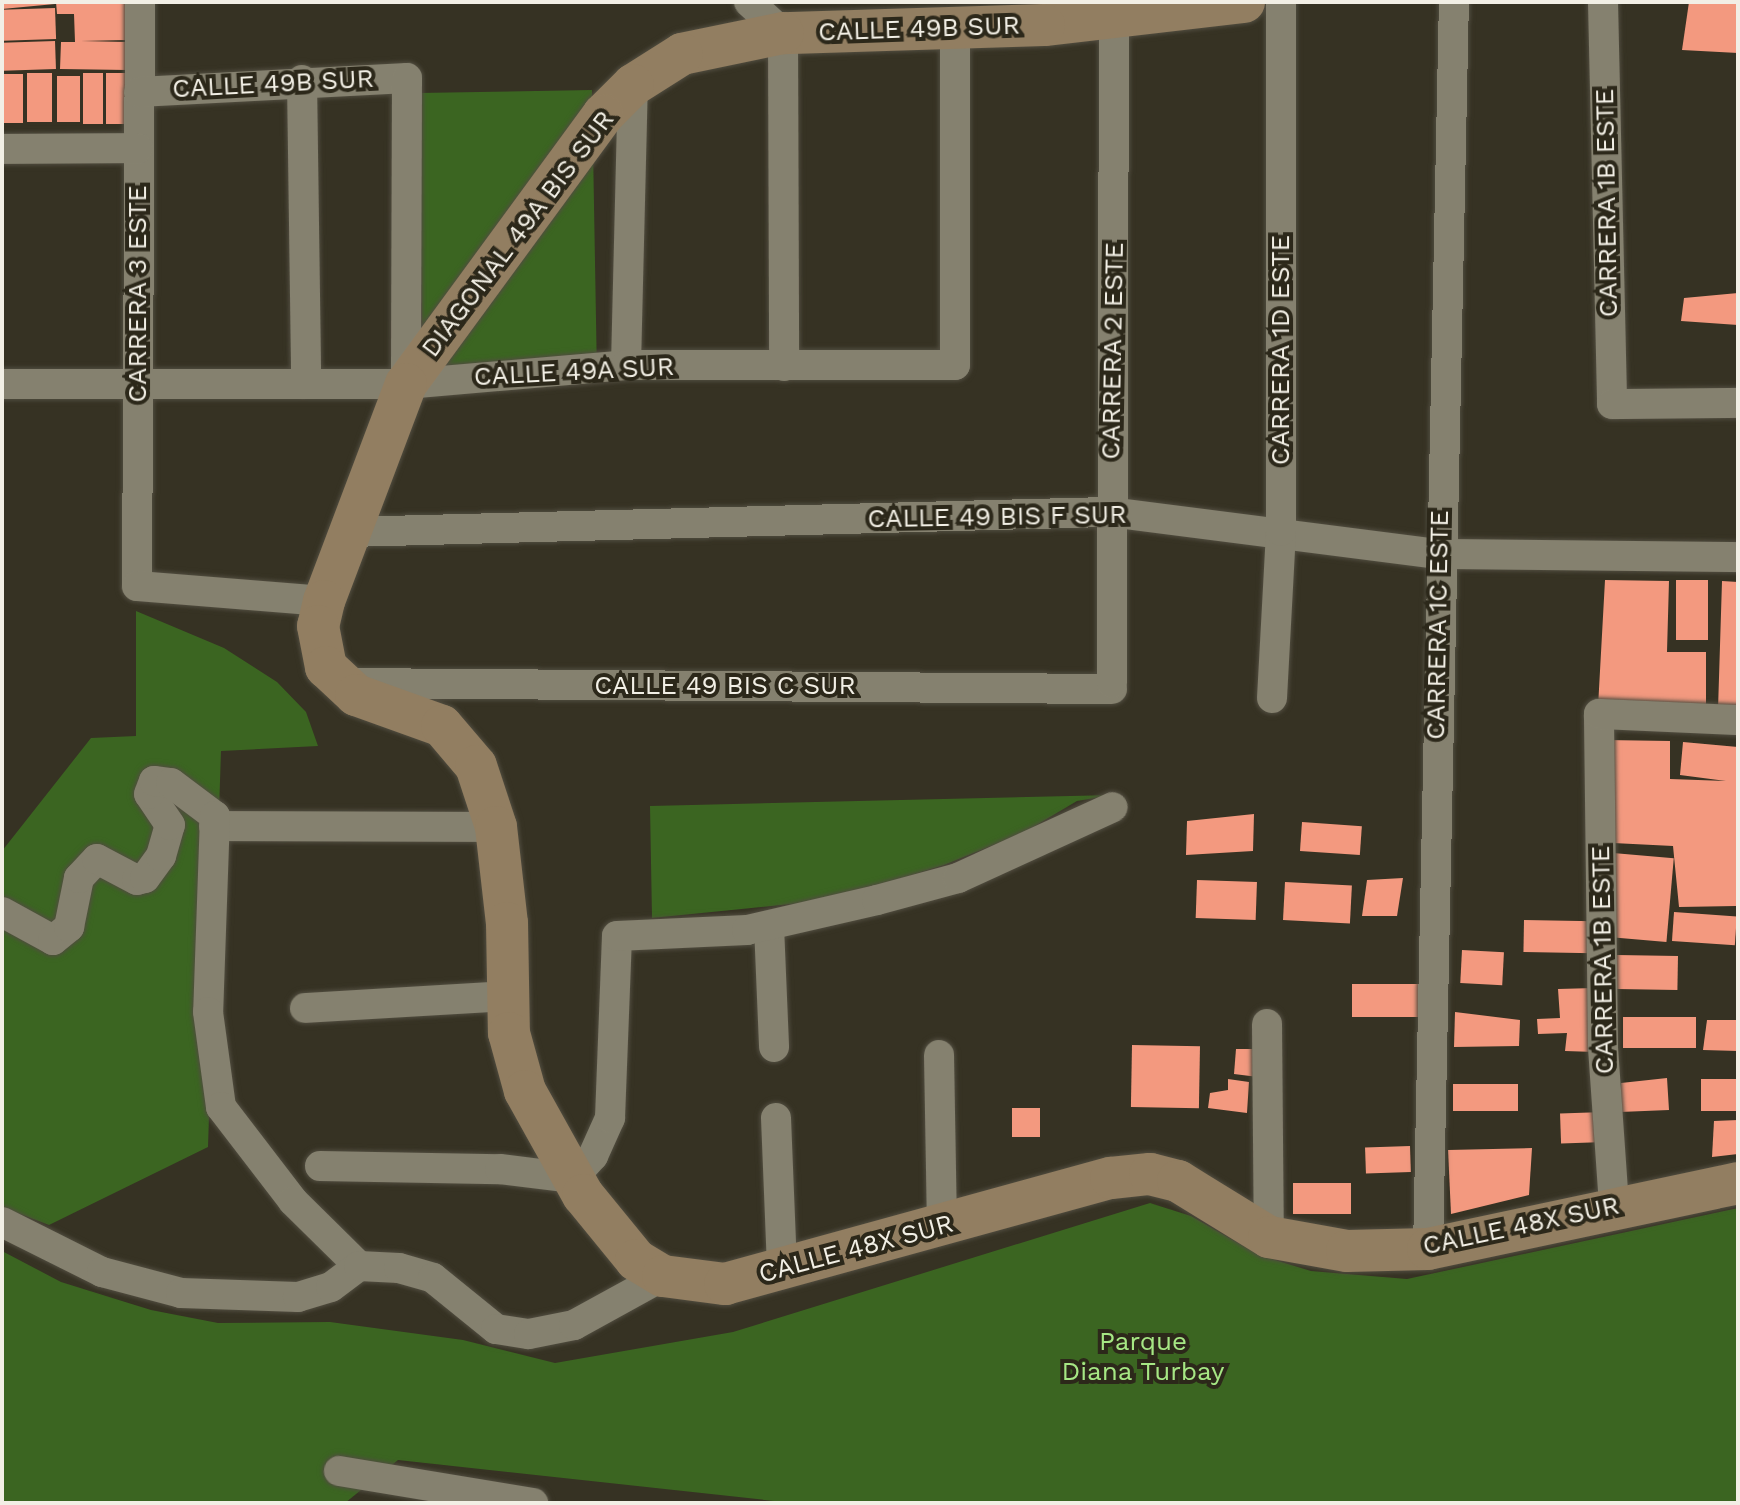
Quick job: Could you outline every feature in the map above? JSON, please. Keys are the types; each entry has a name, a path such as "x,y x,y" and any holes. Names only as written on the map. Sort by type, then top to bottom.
{"street":[{"name":"CARRERA 3 ESTE","path":"140,2 137,586 324,601"},
{"name":"CALLE 49B SUR","path":"749,2 783,33 955,30 1046,13 1114,19 1244,2"},
{"name":"CARRERA 1D ESTE","path":"1272,698 1281,531 1281,2"},
{"name":"CARRERA 1C ESTE","path":"1428,1249 1439,554 1454,2"},
{"name":"CARRERA 1B ESTE","path":"1603,2 1612,404 1738,403"},
{"name":"CARRERA 2 ESTE","path":"1112,686 1110,512 1114,19"},
{"name":"CALLE 49A SUR","path":"2,384 406,384 626,365 955,365 955,30"},
{"name":"DIAGONAL 49A BIS SUR","path":"338,683 319,648 324,601 406,384 603,115 633,85 682,54 783,33"},
{"path":"783,33 784,366"},
{"name":"CALLE 49B SUR","path":"139,92 302,80 407,78 406,384"},
{"path":"302,80 306,384"},
{"path":"626,365 633,85"},
{"path":"2,149 138,148"},
{"name":"CALLE 49 BIS F SUR","path":"349,532 1110,512 1281,531 1439,554 1738,557"},
{"path":"214,821 208,1012 221,1107 293,1201 359,1266 433,1278 496,1329 529,1334 574,1325 663,1276 617,1240 573,1178 525,1091 506,996 507,923 496,827 476,766 455,735 338,683"},
{"name":"CALLE 49 BIS C SUR","path":"338,683 1112,686"},
{"name":"CARRERA 1B ESTE","path":"1614,1205 1603,1046 1599,714 1738,720"},
{"path":"2,912 53,940 69,927 79,878 97,859 137,880 145,878 161,856 170,825 149,794 154,781 171,783 214,821 496,827"},
{"path":"573,1178 593,1156 610,1118 617,936 769,926 958,878 1113,807"},
{"path":"769,926 774,1047"},
{"path":"305,1008 506,996"},
{"path":"1267,1024 1269,1237"},
{"path":"939,1055 942,1225"},
{"path":"776,1118 782,1269"},
{"path":"320,1166 500,1169 573,1178"},
{"name":"CALLE 48X SUR","path":"663,1276 715,1285 1111,1178 1150,1174 1178,1181 1269,1237 1347,1251 1428,1249 1614,1205 1738,1183"},
{"path":"2,1222 102,1272 181,1293 298,1297 331,1287 359,1266"},
{"path":"339,1471 533,1503"}],"green space":[{"path":"592,90 597,365 423,368 418,93"},
{"path":"136,611 224,648 277,682 306,712 318,746 221,751 208,1147 49,1225 2,1207 2,851 91,738 136,736"},
{"path":"1114,795 1077,801 1023,833 944,865 830,900 652,918 650,806"},
{"name":"Parque Diana Turbay","path":"1150,1203 1191,1216 1259,1255 1311,1271 1407,1279 1738,1208 1738,1503 793,1503 398,1460 345,1503 2,1503 2,1251 61,1282 151,1310 218,1323 330,1322 463,1340 555,1363 733,1332"}],"building":[{"path":"2,2 55,2 55,4 2,9"},
{"path":"56,2 128,2 126,40 81,41 127,42 127,70 60,69 61,42 75,42 74,14 57,14"},
{"path":"1689,2 1738,3 1738,53 1682,50"},
{"path":"55,8 56,39 3,41 2,10"},
{"path":"55,41 56,69 3,71 2,43"},
{"path":"27,73 52,73 52,122 27,122"},
{"path":"83,73 103,73 103,124 83,124"},
{"path":"106,73 126,73 126,124 106,124"},
{"path":"2,74 23,74 23,123 2,123"},
{"path":"57,76 80,76 80,122 57,122"},
{"path":"1738,293 1738,325 1681,321 1684,298"},
{"path":"1605,580 1669,581 1667,652 1706,652 1706,710 1598,707"},
{"path":"1676,580 1708,580 1708,640 1676,640"},
{"path":"1722,581 1738,582 1738,710 1718,709"},
{"path":"1606,740 1670,741 1670,779 1726,781 1680,775 1683,742 1738,747 1736,906 1679,907 1673,846 1613,843"},
{"path":"1254,814 1253,851 1186,855 1187,821"},
{"path":"1302,822 1362,826 1360,855 1300,851"},
{"path":"1613,853 1674,858 1666,942 1606,937"},
{"path":"1403,878 1397,916 1362,916 1367,880"},
{"path":"1197,880 1257,882 1256,920 1196,918"},
{"path":"1285,882 1352,886 1350,923 1283,920"},
{"path":"1674,912 1737,916 1735,945 1672,941"},
{"path":"1524,920 1594,921 1593,953 1523,952"},
{"path":"1462,950 1504,952 1502,985 1460,983"},
{"path":"1617,955 1678,956 1677,990 1616,989"},
{"path":"1352,984 1420,984 1420,1017 1352,1017"},
{"path":"1594,988 1595,1052 1565,1051 1567,1033 1538,1034 1537,1019 1560,1018 1558,989"},
{"path":"1455,1012 1520,1020 1519,1046 1454,1047"},
{"path":"1623,1017 1696,1017 1696,1048 1623,1048"},
{"path":"1707,1020 1738,1020 1738,1051 1703,1050"},
{"path":"1132,1045 1200,1046 1199,1108 1131,1107"},
{"path":"1236,1049 1262,1049 1258,1077 1234,1074"},
{"path":"1667,1078 1669,1110 1620,1112 1621,1083"},
{"path":"1228,1079 1249,1082 1247,1113 1208,1108 1210,1093 1228,1090"},
{"path":"1701,1079 1738,1079 1738,1111 1701,1111"},
{"path":"1453,1084 1518,1084 1518,1111 1453,1111"},
{"path":"1012,1108 1040,1108 1040,1137 1012,1137"},
{"path":"1604,1112 1605,1142 1561,1144 1560,1114"},
{"path":"1738,1120 1738,1154 1712,1157 1714,1121"},
{"path":"1410,1146 1411,1172 1366,1174 1365,1148"},
{"path":"1532,1148 1529,1195 1451,1214 1448,1150"},
{"path":"1293,1183 1351,1183 1351,1214 1293,1214"}]}
